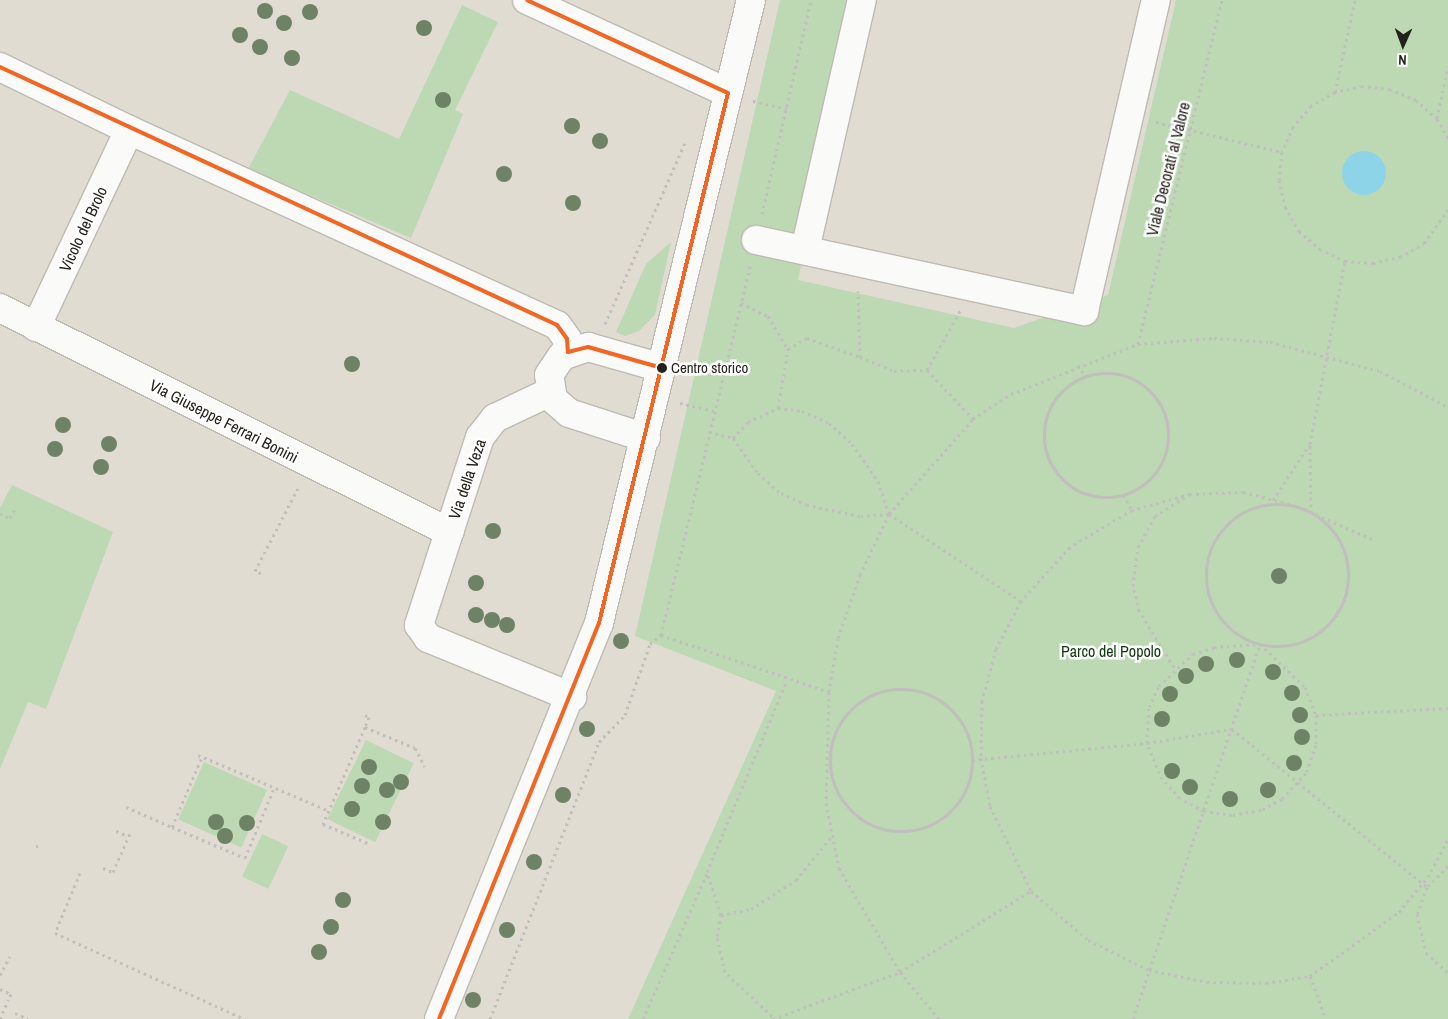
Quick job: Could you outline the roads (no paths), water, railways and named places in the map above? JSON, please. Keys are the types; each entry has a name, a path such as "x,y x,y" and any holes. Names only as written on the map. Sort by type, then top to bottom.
{"street":[{"path":"527,0 739,97"},
{"path":"439,1019 572,697 602,613 662,368 739,97 751,0"},
{"path":"805,250 862,0"},
{"path":"756,240 1084,311 1156,0"},
{"path":"0,67 129,130 557,325 567,339 568,352"},
{"name":"Vicolo del Brolo","path":"36,327 129,130"},
{"name":"Via Giuseppe Ferrari Bonini","path":"0,308 449,532"},
{"path":"646,438 575,416 559,407 550,392 552,368 568,352 588,347 662,368"},
{"name":"Via della Veza","path":"550,392 495,418 484,430 419,620 424,634 572,697"}],"water":[{"path":"1368,151 1380,157 1385,164 1385,182 1380,189 1373,194 1360,195 1352,192 1345,185 1342,169 1345,161 1352,154"}],"place":[{"name":"Centro storico","path":"662,368"}],"park label":[{"name":"Parco del Popolo","path":"1111,651"}]}
